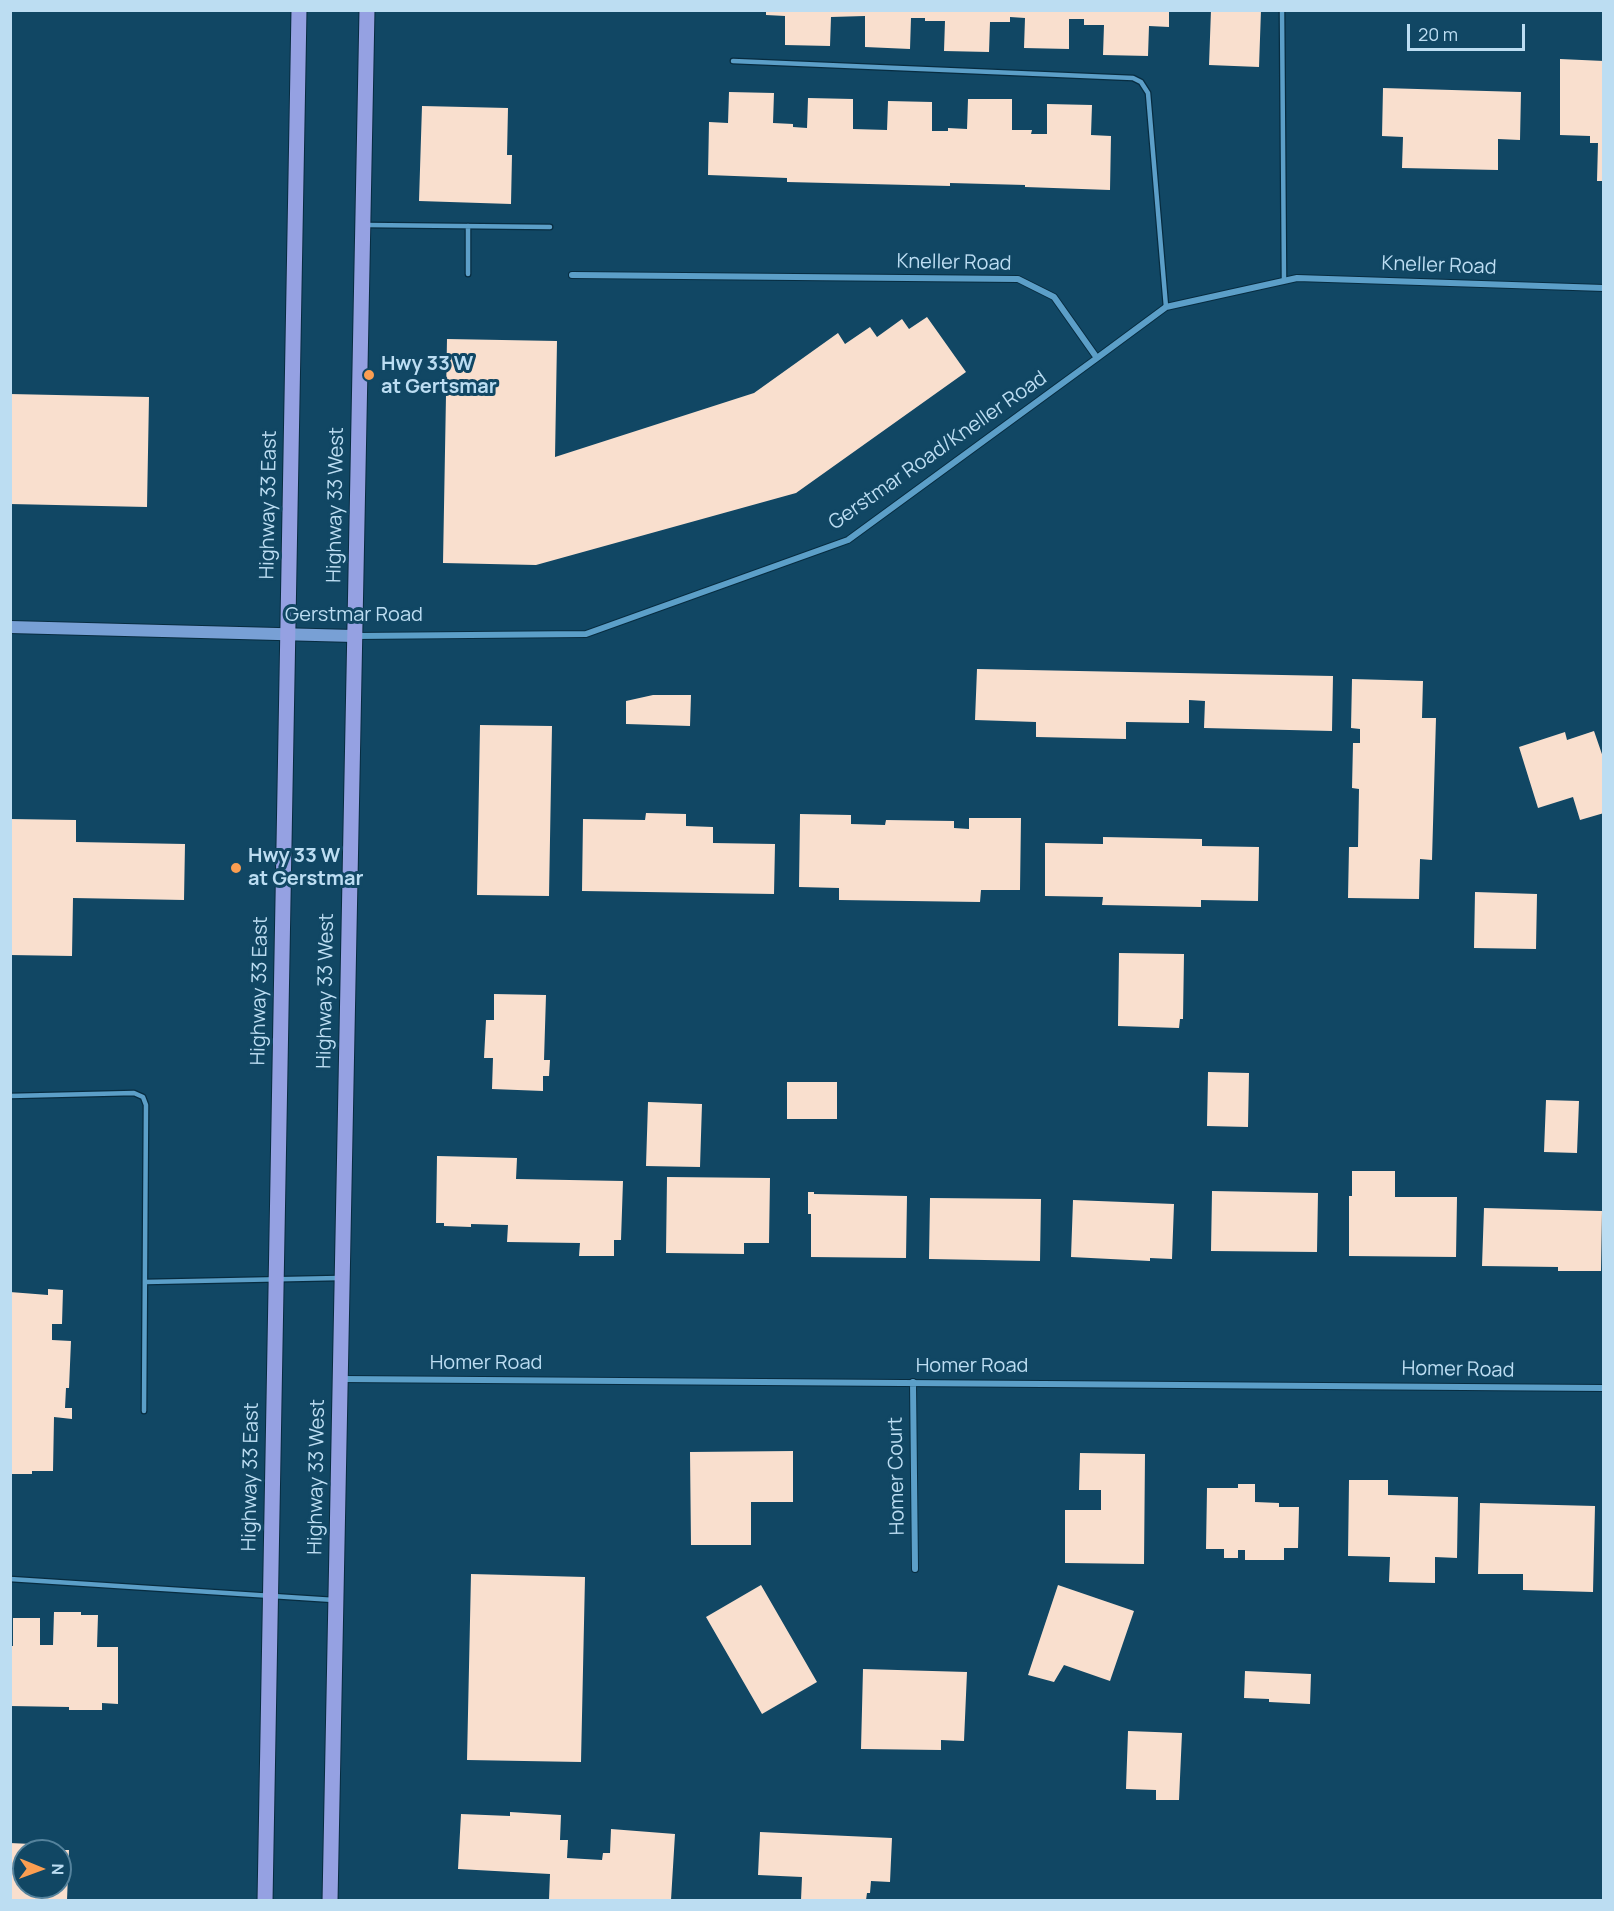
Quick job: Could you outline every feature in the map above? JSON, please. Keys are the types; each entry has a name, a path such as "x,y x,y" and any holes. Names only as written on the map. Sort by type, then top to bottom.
{"main road":[{"name":"Highway 33 East","path":"265,1900 299,10"},
{"name":"Highway 33 West","path":"330,1900 367,10"}],"street":[{"name":"Kneller Road","path":"572,275 1018,279 1054,297 1097,358 1166,307 1297,278 1604,288"},
{"name":"Gerstmar Road/Kneller Road","path":"692,596 848,540 1097,358"},
{"name":"Gerstmar Road","path":"10,627 354,636 586,634 692,596"},
{"name":"Homer Road","path":"340,1378 1604,1388"},
{"name":"Homer Court","path":"913,1382 915,1569"}],"lane":[{"path":"1282,10 1284,281"},
{"path":"733,61 1133,78 1141,82 1148,93 1166,307"},
{"path":"363,224 550,227"},
{"path":"468,226 468,274"},
{"path":"10,1096 134,1093 142,1097 146,1104 144,1411"},
{"path":"145,1282 342,1278"},
{"path":"10,1579 336,1600"}],"building":[{"path":"766,10 1169,10 1169,27 1149,26 1148,56 1103,55 1104,25 1084,25 1084,19 1069,19 1069,49 1024,48 1025,18 1010,17 1010,22 990,22 989,52 944,51 945,21 925,21 925,18 911,18 910,49 865,47 865,16 831,17 830,46 785,45 785,16 766,15"},
{"path":"1211,10 1261,10 1259,67 1209,65"},
{"path":"1560,59 1604,61 1604,181 1597,181 1598,143 1590,143 1590,136 1560,135"},
{"path":"1383,88 1521,92 1520,140 1498,139 1498,170 1402,168 1403,137 1382,136"},
{"path":"729,92 774,93 773,123 793,124 793,127 807,128 808,98 853,99 853,129 887,130 888,101 932,102 932,131 948,131 948,128 967,129 968,99 1012,99 1012,130 1032,130 1031,134 1047,134 1047,104 1092,105 1091,135 1111,136 1110,190 950,183 950,186 787,182 787,178 708,175 709,122 728,123"},
{"path":"422,106 508,108 507,155 512,155 511,204 419,201"},
{"path":"927,317 966,372 796,493 536,565 443,563 447,339 557,341 555,457 754,393 838,333 845,344 870,327 877,337 902,319 909,329"},
{"path":"10,394 149,397 147,507 10,504"},
{"path":"977,669 1333,676 1332,731 1204,728 1205,701 1189,700 1189,723 1126,722 1126,739 1036,737 1036,722 975,720"},
{"path":"1352,679 1423,681 1422,718 1436,718 1432,860 1420,859 1419,899 1348,898 1349,847 1358,847 1359,789 1352,788 1353,743 1360,743 1360,729 1351,728"},
{"path":"653,695 691,695 690,726 626,724 626,701"},
{"path":"480,725 552,726 549,896 477,895"},
{"path":"1594,731 1604,760 1604,813 1580,820 1573,797 1538,808 1519,747 1565,732 1567,740"},
{"path":"646,813 686,814 686,826 713,827 713,843 775,844 774,894 582,891 583,819 645,820"},
{"path":"800,814 851,815 851,824 885,825 886,820 954,821 954,828 969,829 969,818 1021,818 1020,890 981,890 980,902 839,900 839,888 799,887"},
{"path":"10,819 76,820 76,842 185,844 184,900 73,898 72,956 10,955"},
{"path":"1103,837 1202,839 1202,846 1259,847 1258,901 1201,900 1201,907 1102,905 1103,897 1045,896 1045,843 1103,844"},
{"path":"1475,892 1537,894 1536,949 1474,948"},
{"path":"1119,953 1184,954 1183,1019 1180,1019 1179,1028 1118,1026"},
{"path":"494,994 546,995 544,1060 550,1060 549,1076 543,1076 543,1091 492,1089 493,1058 484,1058 486,1020 494,1020"},
{"path":"1208,1072 1249,1073 1248,1127 1207,1126"},
{"path":"787,1082 837,1082 837,1119 787,1119"},
{"path":"1546,1100 1579,1101 1577,1153 1544,1152"},
{"path":"648,1102 702,1104 700,1167 646,1166"},
{"path":"437,1156 517,1158 516,1179 623,1181 621,1240 614,1240 614,1256 579,1256 580,1243 507,1242 508,1225 471,1224 471,1227 444,1226 444,1223 436,1223"},
{"path":"1352,1171 1395,1171 1395,1197 1457,1197 1456,1257 1349,1256 1349,1196 1352,1196"},
{"path":"667,1177 770,1178 769,1243 744,1243 744,1254 666,1253"},
{"path":"1212,1191 1318,1193 1317,1252 1211,1251"},
{"path":"808,1192 907,1196 906,1258 811,1257 811,1214 808,1214"},
{"path":"930,1198 1041,1199 1040,1261 929,1259"},
{"path":"1073,1200 1174,1204 1172,1259 1150,1258 1150,1261 1071,1257"},
{"path":"1484,1208 1602,1211 1601,1271 1558,1271 1558,1267 1482,1266"},
{"path":"48,1289 63,1290 62,1324 52,1324 52,1340 71,1341 69,1388 66,1388 65,1408 72,1408 72,1419 54,1417 53,1471 10,1474 10,1292 48,1295"},
{"path":"793,1451 793,1502 751,1502 751,1545 691,1545 690,1452"},
{"path":"1080,1453 1145,1454 1144,1564 1065,1563 1065,1510 1101,1510 1101,1490 1079,1490"},
{"path":"1349,1480 1388,1480 1388,1495 1458,1497 1457,1558 1435,1557 1435,1583 1389,1582 1390,1557 1348,1556"},
{"path":"1238,1484 1255,1484 1255,1502 1279,1503 1279,1507 1299,1507 1298,1548 1284,1548 1284,1560 1245,1560 1245,1550 1238,1550 1238,1558 1224,1558 1224,1549 1206,1549 1207,1488 1238,1488"},
{"path":"1480,1503 1595,1506 1593,1592 1523,1590 1523,1574 1478,1574"},
{"path":"471,1574 585,1577 581,1762 467,1760"},
{"path":"761,1585 817,1682 762,1714 706,1617"},
{"path":"1058,1585 1134,1611 1110,1681 1064,1665 1054,1682 1028,1675"},
{"path":"54,1612 81,1612 81,1615 98,1615 97,1647 118,1647 118,1704 102,1703 102,1710 10,1706 10,1646 13,1646 13,1618 40,1618 40,1645 53,1645"},
{"path":"863,1669 967,1672 964,1741 941,1740 941,1750 861,1749"},
{"path":"1245,1671 1311,1674 1310,1704 1244,1698"},
{"path":"1128,1731 1182,1733 1179,1800 1156,1800 1156,1790 1126,1789"},
{"path":"510,1812 561,1815 560,1840 568,1840 567,1858 602,1860 603,1853 610,1853 611,1829 675,1834 671,1900 549,1900 550,1874 458,1869 461,1814 510,1816"},
{"path":"760,1832 892,1838 890,1882 871,1881 870,1893 867,1893 866,1900 801,1900 802,1877 758,1875"},
{"path":"10,1843 12,1843 12,1899 67,1899 67,1900 10,1900"}],"place":[{"name":"Hwy 33 W at Gertsmar","path":"369,375"},
{"name":"Hwy 33 W at Gerstmar","path":"236,868"}]}
